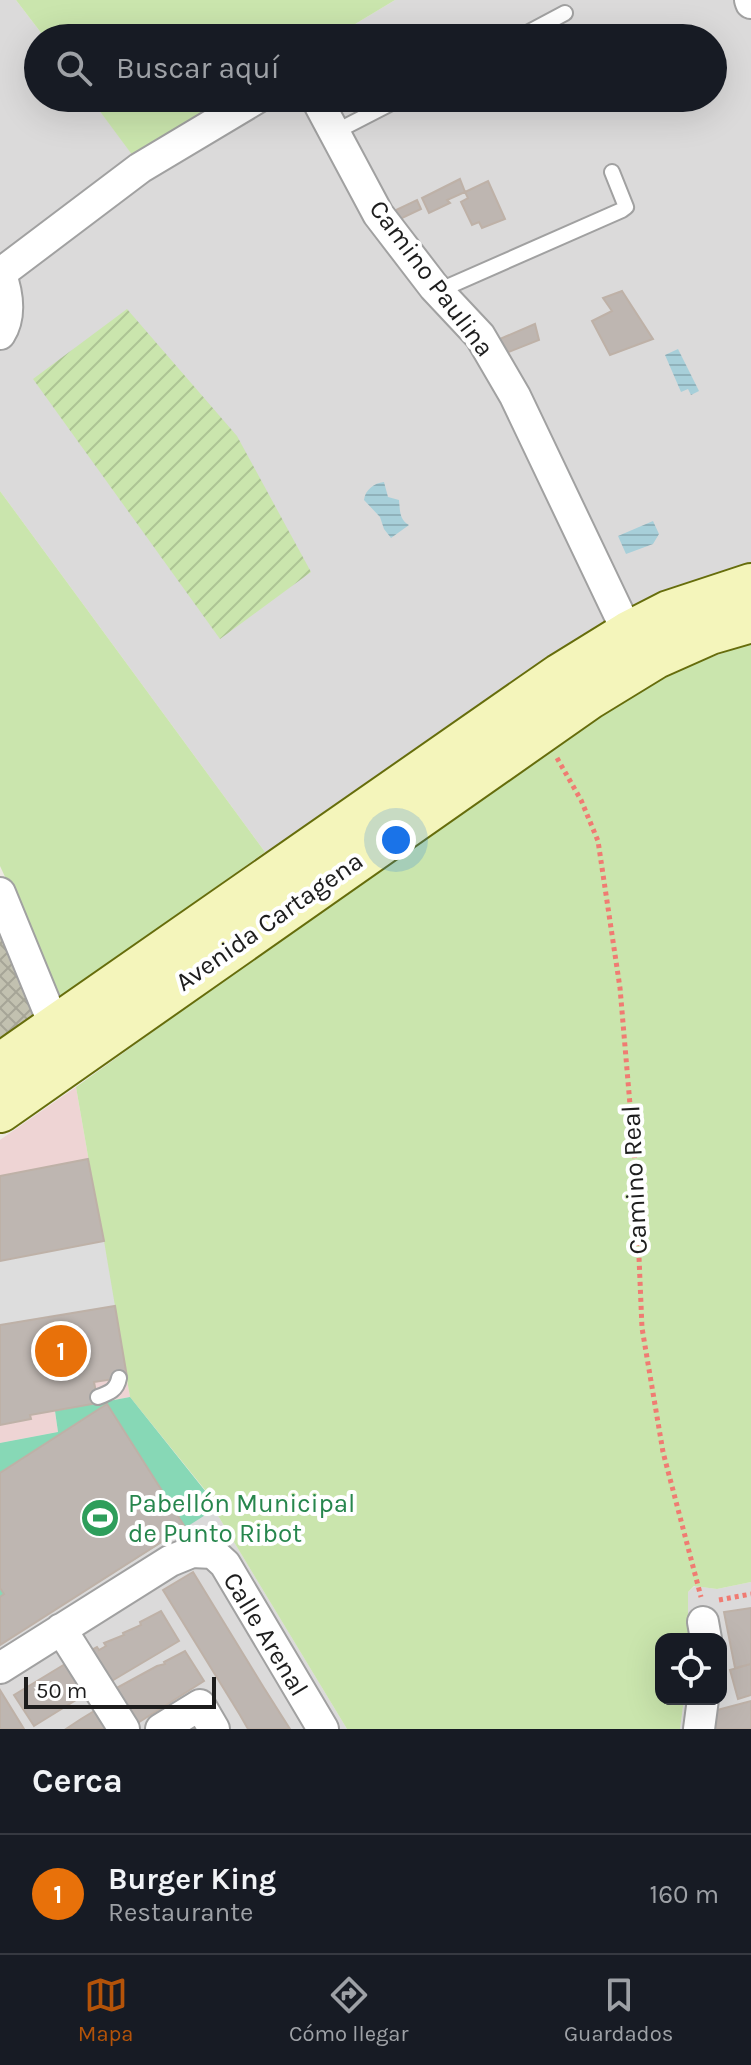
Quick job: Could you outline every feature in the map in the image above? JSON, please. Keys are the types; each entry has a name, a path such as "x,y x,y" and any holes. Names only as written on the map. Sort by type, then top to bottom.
{"main road":[{"name":"Avenida Cartagena","path":"0,1065 560,675 669,612 751,585"},
{"name":"Avenida Cartagena","path":"0,1111 589,698 656,657 710,633 751,621"}],"street":[{"path":"0,334 5,325 7,299 1,272 140,168 234,112"},
{"name":"Camino Paulina","path":"324,112 378,214 438,291 480,336 515,396 628,633"},
{"path":"0,893 55,1027"},
{"name":"Calle Arenal","path":"61,1629 170,1561 201,1551 213,1553 225,1564 315,1726"},
{"path":"0,1668 61,1629 124,1729"},
{"path":"161,1729 200,1705 214,1729"},
{"path":"699,1729 702,1705"}],"lane":[{"path":"544,24 565,13"},
{"path":"335,132 374,112"},
{"path":"438,291 622,210 626,207 625,201 612,172"},
{"path":"98,1398 111,1379"}],"path":[{"name":"Camino Real","path":"542,731 581,800 598,841 620,988 635,1163 642,1328 663,1452 704,1621"},
{"path":"704,1621 751,1594"}],"shaded area":[{"path":"0,0 16,0 34,24 24,24 24,112 101,112 137,160 213,112 727,112 727,24 355,24 395,0 751,0 751,566 277,851 265,852 0,491"},
{"path":"0,932 36,1024 0,1048"},
{"path":"76,1087 130,1397 55,1411 58,1432 0,1443 0,1140"},
{"path":"104,1241 115,1306 0,1325 0,1261"},
{"path":"130,1397 214,1509 347,1729 0,1729 0,1443 58,1432"},
{"path":"751,1582 751,1729 680,1729 683,1705 727,1705 727,1633 688,1633 688,1592 695,1586 717,1589"}],"green space":[{"path":"16,0 395,0 355,24 34,24"},
{"path":"100,112 213,112 136,160"},
{"path":"127,309 237,436 311,572 220,639 33,379"},
{"path":"0,491 265,852 109,963 63,1002 0,866"},
{"path":"751,643 751,1582 717,1589 694,1586 688,1592 688,1633 655,1633 655,1705 683,1705 680,1729 347,1729 214,1509 218,1506 130,1397 76,1087 430,832 665,674"},
{"name":"Pabellón Municipal de Punto Ribot","path":"130,1397 218,1507 0,1645 0,1443 58,1432 55,1411"}],"water":[{"path":"678,349 699,391 691,395 688,389 681,392 665,355"},
{"path":"384,482 388,497 399,500 402,517 409,525 391,538 380,517 364,500 371,488"},
{"path":"653,521 659,534 653,544 626,554 618,536"}],"building":[{"path":"460,179 465,192 429,213 422,198"},
{"path":"488,181 505,219 482,228 479,222 472,225 461,202 468,198 465,192"},
{"path":"417,200 421,209 398,220 394,211"},
{"path":"622,291 653,339 610,355 592,321 612,311 603,298"},
{"path":"535,324 539,340 506,353 495,341"},
{"path":"88,1159 104,1241 0,1261 0,1176"},
{"path":"115,1306 127,1377 94,1382 98,1403 30,1415 31,1419 0,1425 0,1325"},
{"name":"Pabellón Municipal de Punto Ribot","path":"107,1404 185,1527 0,1645 0,1597 4,1594 0,1588 0,1473"},
{"path":"193,1572 290,1729 248,1729 163,1590"},
{"path":"751,1608 751,1664 735,1668 724,1612"},
{"path":"161,1611 179,1641 105,1685 86,1653 97,1647 99,1650 106,1646 104,1643 124,1635"},
{"path":"185,1651 204,1681 133,1726 109,1692"},
{"path":"70,1661 89,1692 34,1726 14,1695"},
{"path":"751,1664 751,1695 738,1699 730,1670"},
{"path":"0,1690 24,1729 0,1729"},
{"path":"751,1701 751,1729 716,1729 717,1710"},
{"path":"99,1708 112,1729 66,1729 81,1719"}],"place":[{"name":"Burger King","path":"61,1351"},
{"name":"Pabellón Municipal de Punto Ribot","path":"100,1518"}]}
